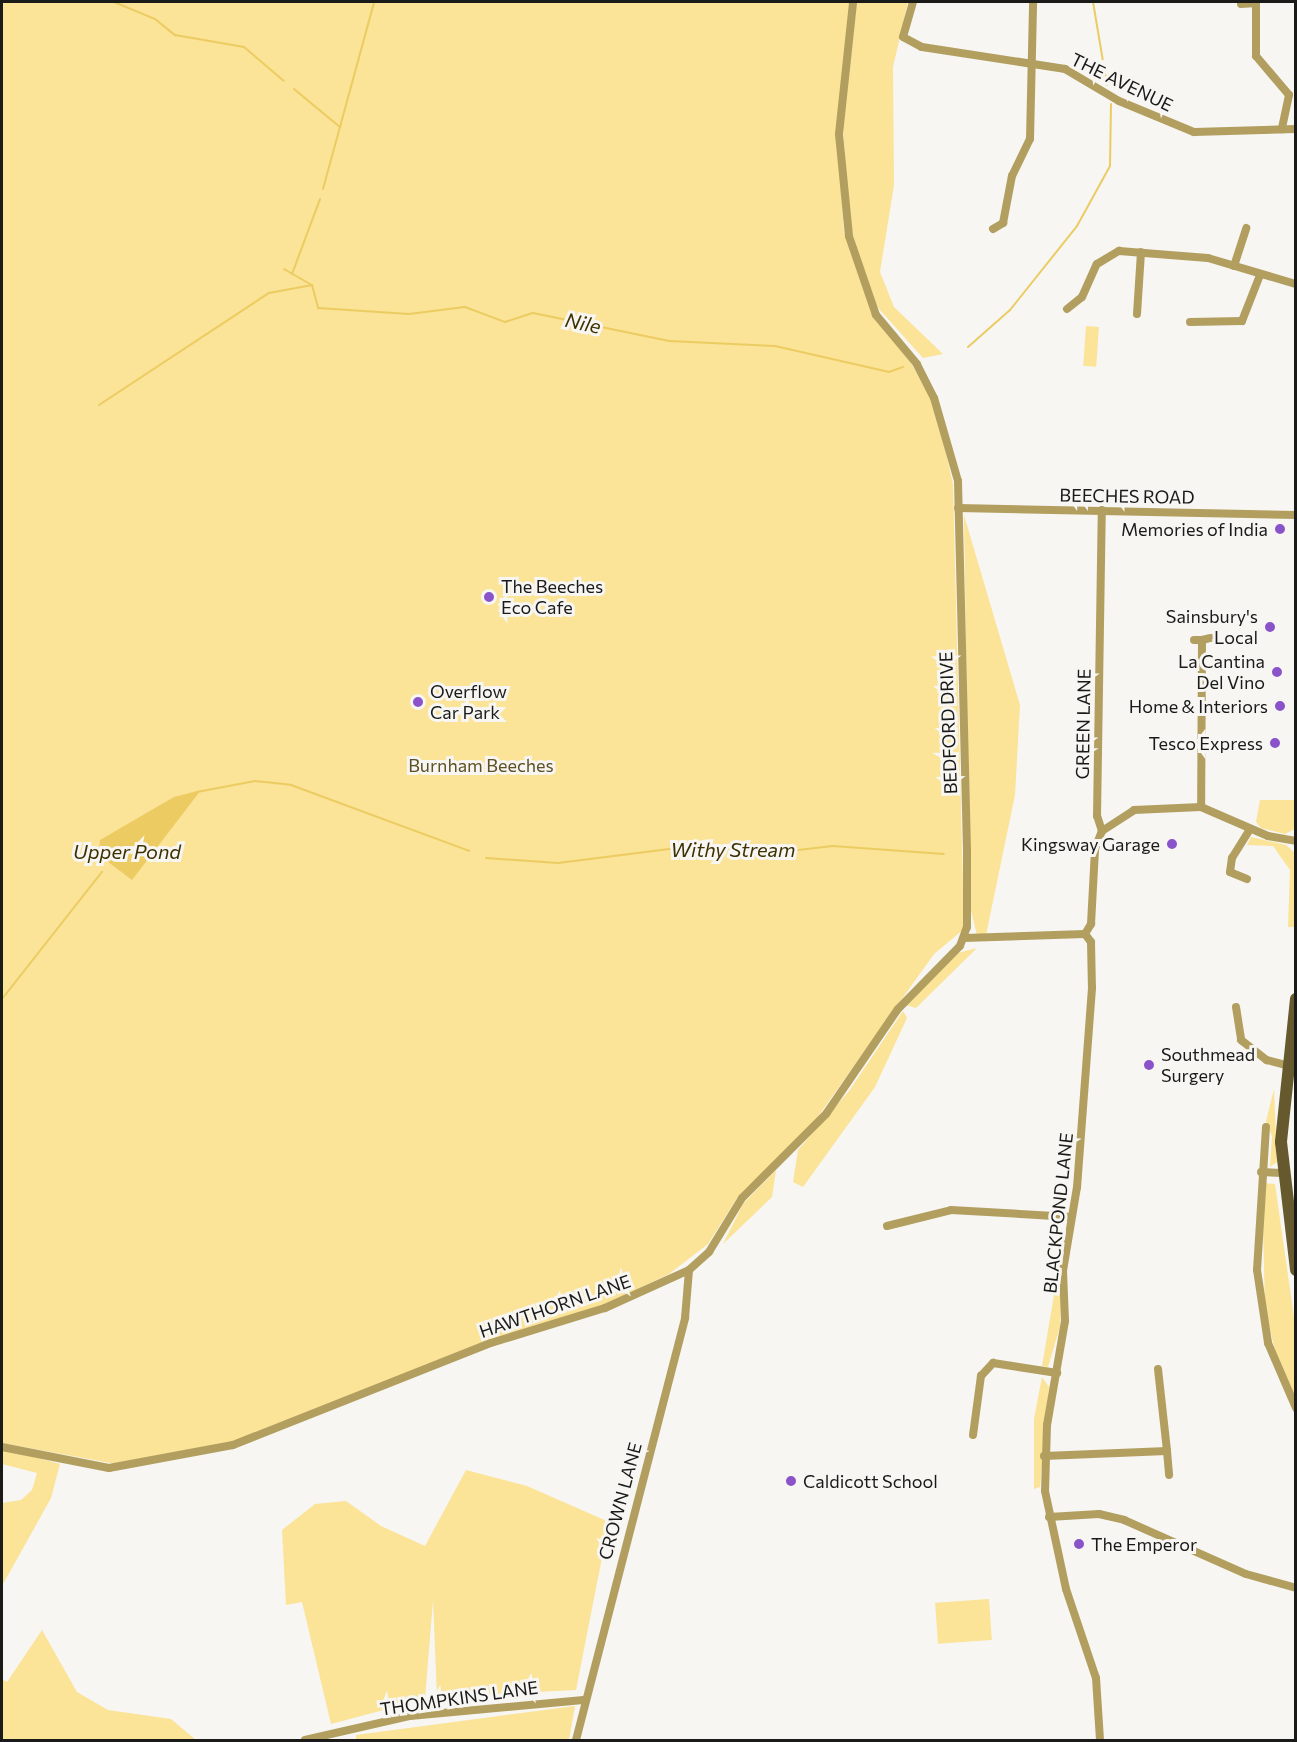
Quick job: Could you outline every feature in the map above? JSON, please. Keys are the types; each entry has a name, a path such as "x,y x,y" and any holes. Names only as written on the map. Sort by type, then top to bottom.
{"main road":[{"path":"1296,999 1289,1060 1282,1173 1296,1270"}],"street":[{"name":"BEDFORD DRIVE","path":"854,2 839,134 849,236 876,315 906,349 934,398 958,481 964,938"},
{"name":"THE AVENUE","path":"913,2 903,37 922,47 1032,61 1065,69 1119,101 1194,132 1296,129"},
{"path":"993,229 1003,223 1012,176 1030,139 1033,2"},
{"path":"1241,4 1256,2 1256,56 1288,95 1282,129"},
{"path":"1234,266 1246,228"},
{"path":"1137,314 1141,252"},
{"path":"1067,309 1082,297 1106,256 1141,252 1190,255 1296,284"},
{"path":"1190,322 1242,321 1260,275"},
{"name":"BEECHES ROAD","path":"958,508 1296,514"},
{"name":"GREEN LANE","path":"1085,934 1091,924 1095,849 1102,831 1097,816 1102,510"},
{"path":"1201,807 1198,640 1211,638"},
{"path":"1102,831 1134,810 1201,807 1250,829 1296,841"},
{"path":"1247,879 1230,872 1232,858 1250,829"},
{"path":"964,938 1085,934"},
{"name":"BLACKPOND LANE","path":"1085,934 1091,942 1092,988 1057,1373 1044,1456 1049,1517 1096,1678 1100,1740"},
{"name":"HAWTHORN LANE","path":"2,1447 109,1468 233,1445 491,1343 605,1308 689,1270 709,1252 742,1198 826,1114 898,1009 964,938"},
{"path":"1236,1007 1241,1040 1267,1060 1289,1060"},
{"path":"1266,1127 1261,1172 1257,1270 1272,1356 1296,1408"},
{"path":"1261,1172 1282,1173"},
{"path":"887,1226 951,1210 1071,1216"},
{"name":"CROWN LANE","path":"576,1740 583,1700 685,1318 689,1270"},
{"path":"973,1435 981,1376 993,1363 1057,1373"},
{"path":"1158,1369 1169,1475"},
{"path":"1044,1456 1167,1451"},
{"path":"1049,1517 1099,1514 1124,1520 1246,1574 1296,1588"},
{"name":"THOMPKINS LANE","path":"305,1740 410,1716 583,1700"}],"green space":[{"name":"Burnham Beeches","path":"2,2 850,2 837,133 844,232 876,321 900,344 934,403 953,484 964,929 934,954 814,1122 737,1198 708,1244 669,1274 604,1305 257,1433 216,1447 121,1465 2,1443"},
{"path":"857,2 908,2 893,67 894,185 880,272 894,307 943,354 923,358 871,300 849,220 843,124"},
{"path":"1086,326 1099,327 1096,367 1083,366"},
{"path":"964,515 1020,705 1015,795 986,935 977,935 970,906"},
{"path":"1260,800 1295,800 1295,829 1285,834 1261,828 1256,822"},
{"path":"1251,837 1286,845 1295,853 1295,927 1288,927 1290,870 1273,846 1247,845"},
{"path":"977,948 916,1008 906,1005 954,954"},
{"path":"903,1011 907,1018 875,1087 803,1187 793,1182 798,1150 849,1091"},
{"path":"1274,1089 1277,1162 1270,1167 1272,1136 1266,1121"},
{"path":"776,1170 772,1197 723,1244 743,1204"},
{"path":"1262,1183 1275,1184 1295,1324 1295,1398 1277,1359 1265,1308"},
{"path":"1055,1289 1061,1296 1060,1327 1048,1367 1042,1366"},
{"path":"1042,1377 1049,1387 1040,1487 1034,1489 1034,1419"},
{"path":"2,1448 60,1464 51,1498 2,1586 2,1503 21,1500 32,1490 37,1473 2,1464"},
{"path":"466,1470 527,1486 609,1522 576,1690 437,1697 433,1600 425,1699 331,1724 302,1602 286,1605 282,1530 315,1504 346,1501 381,1526 425,1546"},
{"path":"989,1599 992,1640 938,1644 935,1603"},
{"path":"42,1630 77,1692 108,1710 171,1719 196,1740 2,1740 2,1679 7,1682"},
{"path":"575,1706 569,1740 356,1740 356,1735"}],"water":[{"name":"Upper Pond","path":"201,790 132,880 99,855 100,840 174,797"}],"waterway":[{"path":"114,2 155,19 175,35 244,47 284,81"},
{"path":"323,189 374,2"},
{"path":"1093,2 1107,85"},
{"path":"294,89 340,127"},
{"path":"968,347 1010,310 1077,226 1110,166 1111,104"},
{"path":"292,274 320,199"},
{"name":"Nile","path":"284,269 312,285 318,308 409,314 465,307 505,322 533,313 669,341 775,346 889,372 903,367"},
{"path":"99,405 269,293 312,285"},
{"name":"Withy Stream","path":"197,792 255,781 291,785 469,851"},
{"name":"Withy Stream","path":"486,858 558,863 693,846 772,853 833,846 944,854"},
{"name":"Withy Stream","path":"2,999 102,872"}],"place":[{"name":"Memories of India","path":"1280,529"},
{"name":"The Beeches Eco Cafe","path":"489,597"},
{"name":"Sainsbury's Local","path":"1270,627"},
{"name":"La Cantina Del Vino","path":"1277,672"},
{"name":"Overflow Car Park","path":"418,702"},
{"name":"Home & Interiors","path":"1280,706"},
{"name":"Tesco Express","path":"1275,743"},
{"name":"Kingsway Garage","path":"1172,844"},
{"name":"Southmead Surgery","path":"1149,1065"},
{"name":"Caldicott School","path":"791,1481"},
{"name":"The Emperor","path":"1079,1544"}]}
